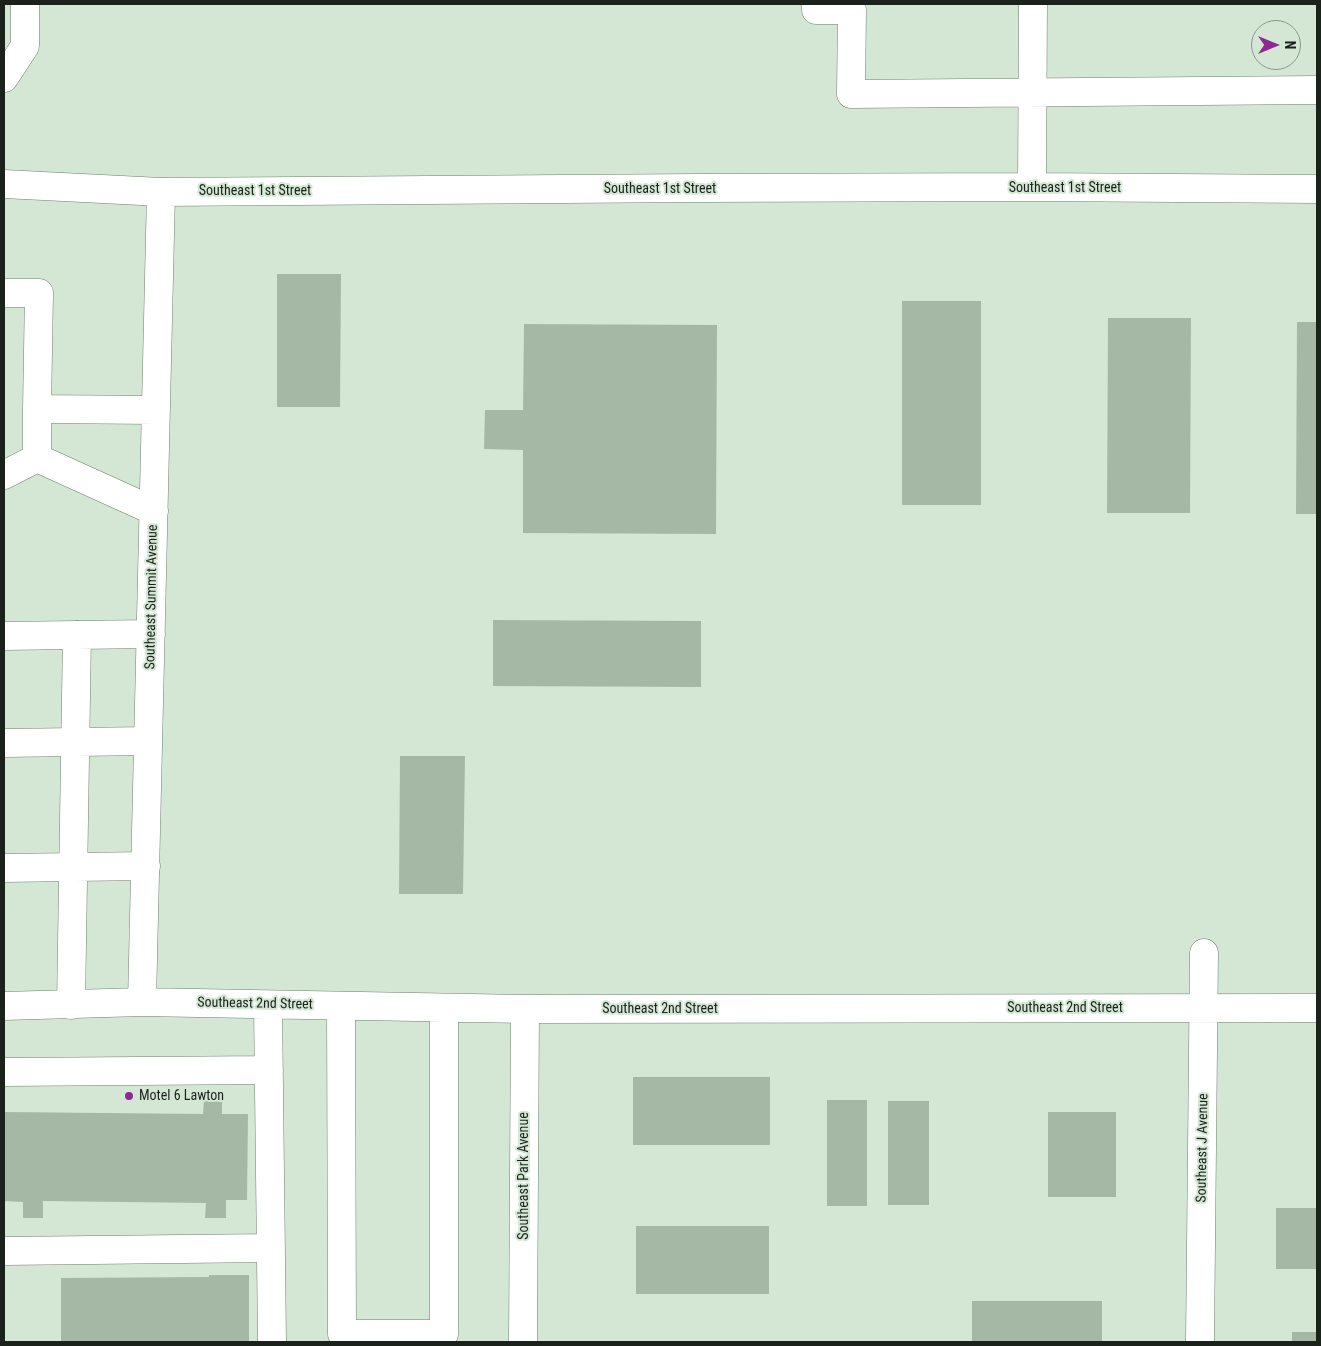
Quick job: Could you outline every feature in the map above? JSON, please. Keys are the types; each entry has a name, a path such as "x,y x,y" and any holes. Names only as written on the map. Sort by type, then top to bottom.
{"street":[{"path":"4,78 25,46 25,4"},
{"path":"816,4 816,10 852,10 851,94 1317,90"},
{"path":"1032,188 1033,4"},
{"name":"Southeast 1st Street","path":"4,184 161,192 1032,188 1317,189"},
{"name":"Southeast Summit Avenue","path":"142,1002 161,192"},
{"path":"4,293 39,293 37,458"},
{"path":"37,408 156,410"},
{"path":"4,475 37,458"},
{"path":"37,458 154,512"},
{"path":"4,636 151,634"},
{"path":"71,1005 77,635"},
{"path":"4,743 148,741"},
{"path":"4,868 146,866"},
{"name":"Southeast J Avenue","path":"1200,1342 1205,1008 1204,953"},
{"name":"Southeast 2nd Street","path":"4,1006 142,1002 525,1009 1317,1008"},
{"path":"268,1005 272,1342"},
{"path":"341,1006 342,1334 444,1334 444,1008"},
{"name":"Southeast Park Avenue","path":"523,1342 525,1009"},
{"path":"4,1072 269,1070"},
{"path":"4,1251 271,1248"}],"building":[{"path":"277,274 341,274 340,407 277,407"},
{"path":"902,301 981,301 981,505 902,505"},
{"path":"1108,318 1191,318 1190,513 1107,513"},
{"path":"1297,322 1317,322 1317,514 1296,514"},
{"path":"524,324 717,325 716,534 523,533 523,450 484,449 485,410 523,410"},
{"path":"493,620 701,621 701,687 493,686"},
{"path":"400,756 465,756 463,894 399,894"},
{"path":"633,1077 770,1077 770,1145 633,1145"},
{"path":"204,1099 222,1099 222,1114 248,1114 247,1200 226,1200 226,1218 205,1218 206,1203 43,1201 43,1218 23,1218 23,1202 4,1201 4,1112 203,1114"},
{"path":"827,1100 867,1100 867,1206 827,1206"},
{"path":"888,1101 929,1101 929,1205 888,1205"},
{"path":"1048,1112 1116,1112 1116,1197 1048,1197"},
{"path":"1276,1208 1317,1208 1317,1269 1276,1269"},
{"path":"636,1226 769,1226 769,1294 636,1294"},
{"path":"209,1275 249,1275 249,1342 61,1342 61,1278 209,1277"},
{"path":"972,1301 1102,1301 1102,1342 972,1342"},
{"path":"1292,1332 1317,1332 1317,1342 1292,1342"}],"place":[{"name":"Motel 6 Lawton","path":"129,1096"}]}
